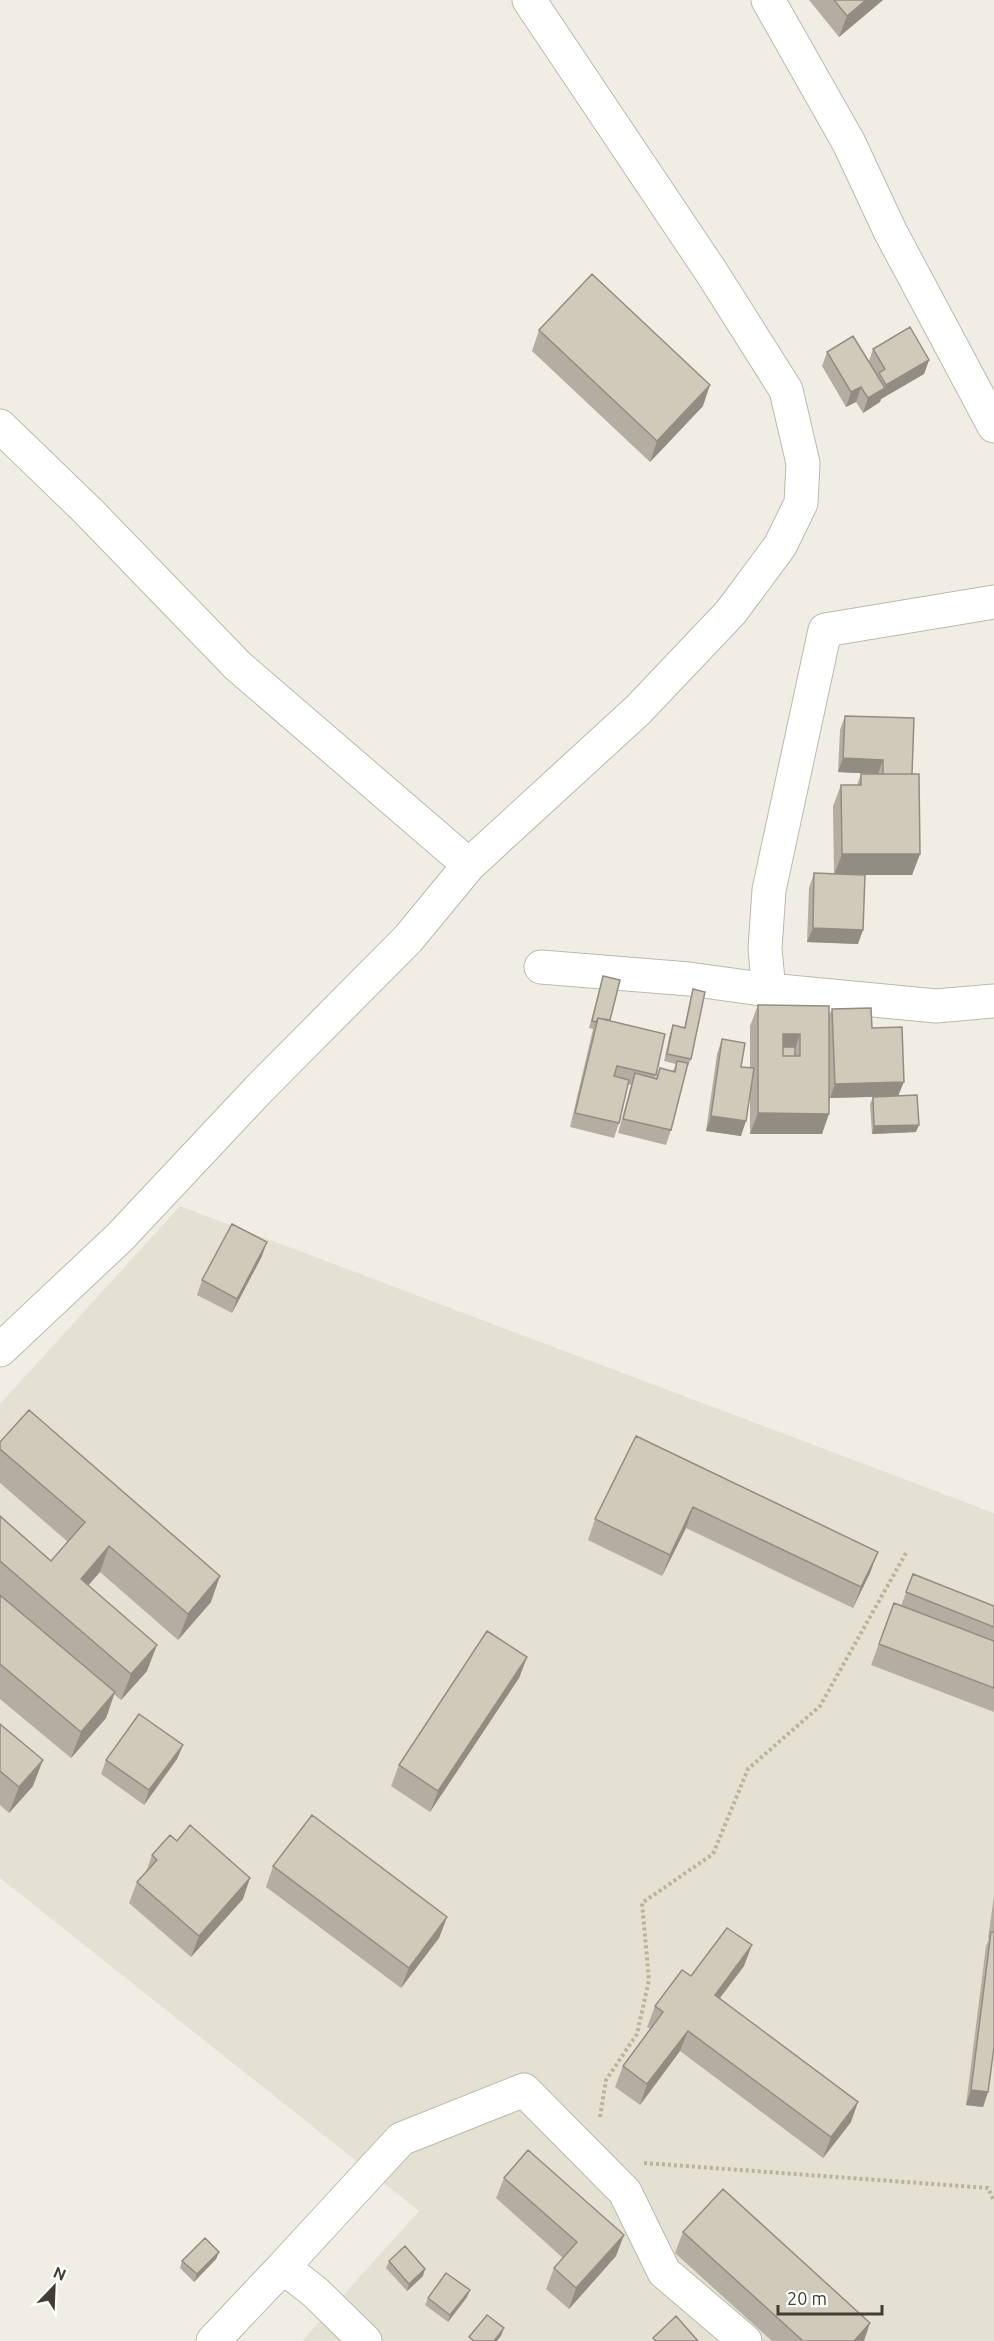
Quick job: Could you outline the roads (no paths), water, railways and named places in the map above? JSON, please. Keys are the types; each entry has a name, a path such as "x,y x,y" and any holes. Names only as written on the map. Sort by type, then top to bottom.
{"street":[{"path":"0,1350 120,1236 259,1089 408,939 470,865 638,710 731,612 780,546 801,503 803,464 786,390 712,273 529,0"},
{"path":"768,0 849,143 890,231 994,426"},
{"path":"0,426 88,511 238,666 470,865"},
{"path":"769,990 765,950 769,890 825,630 994,602"},
{"path":"541,967 689,979 769,990 936,1006 994,1001"},
{"path":"213,2341 401,2139 524,2090 625,2192 664,2272 745,2341"},
{"path":"283,2267 315,2292 365,2341"}]}
